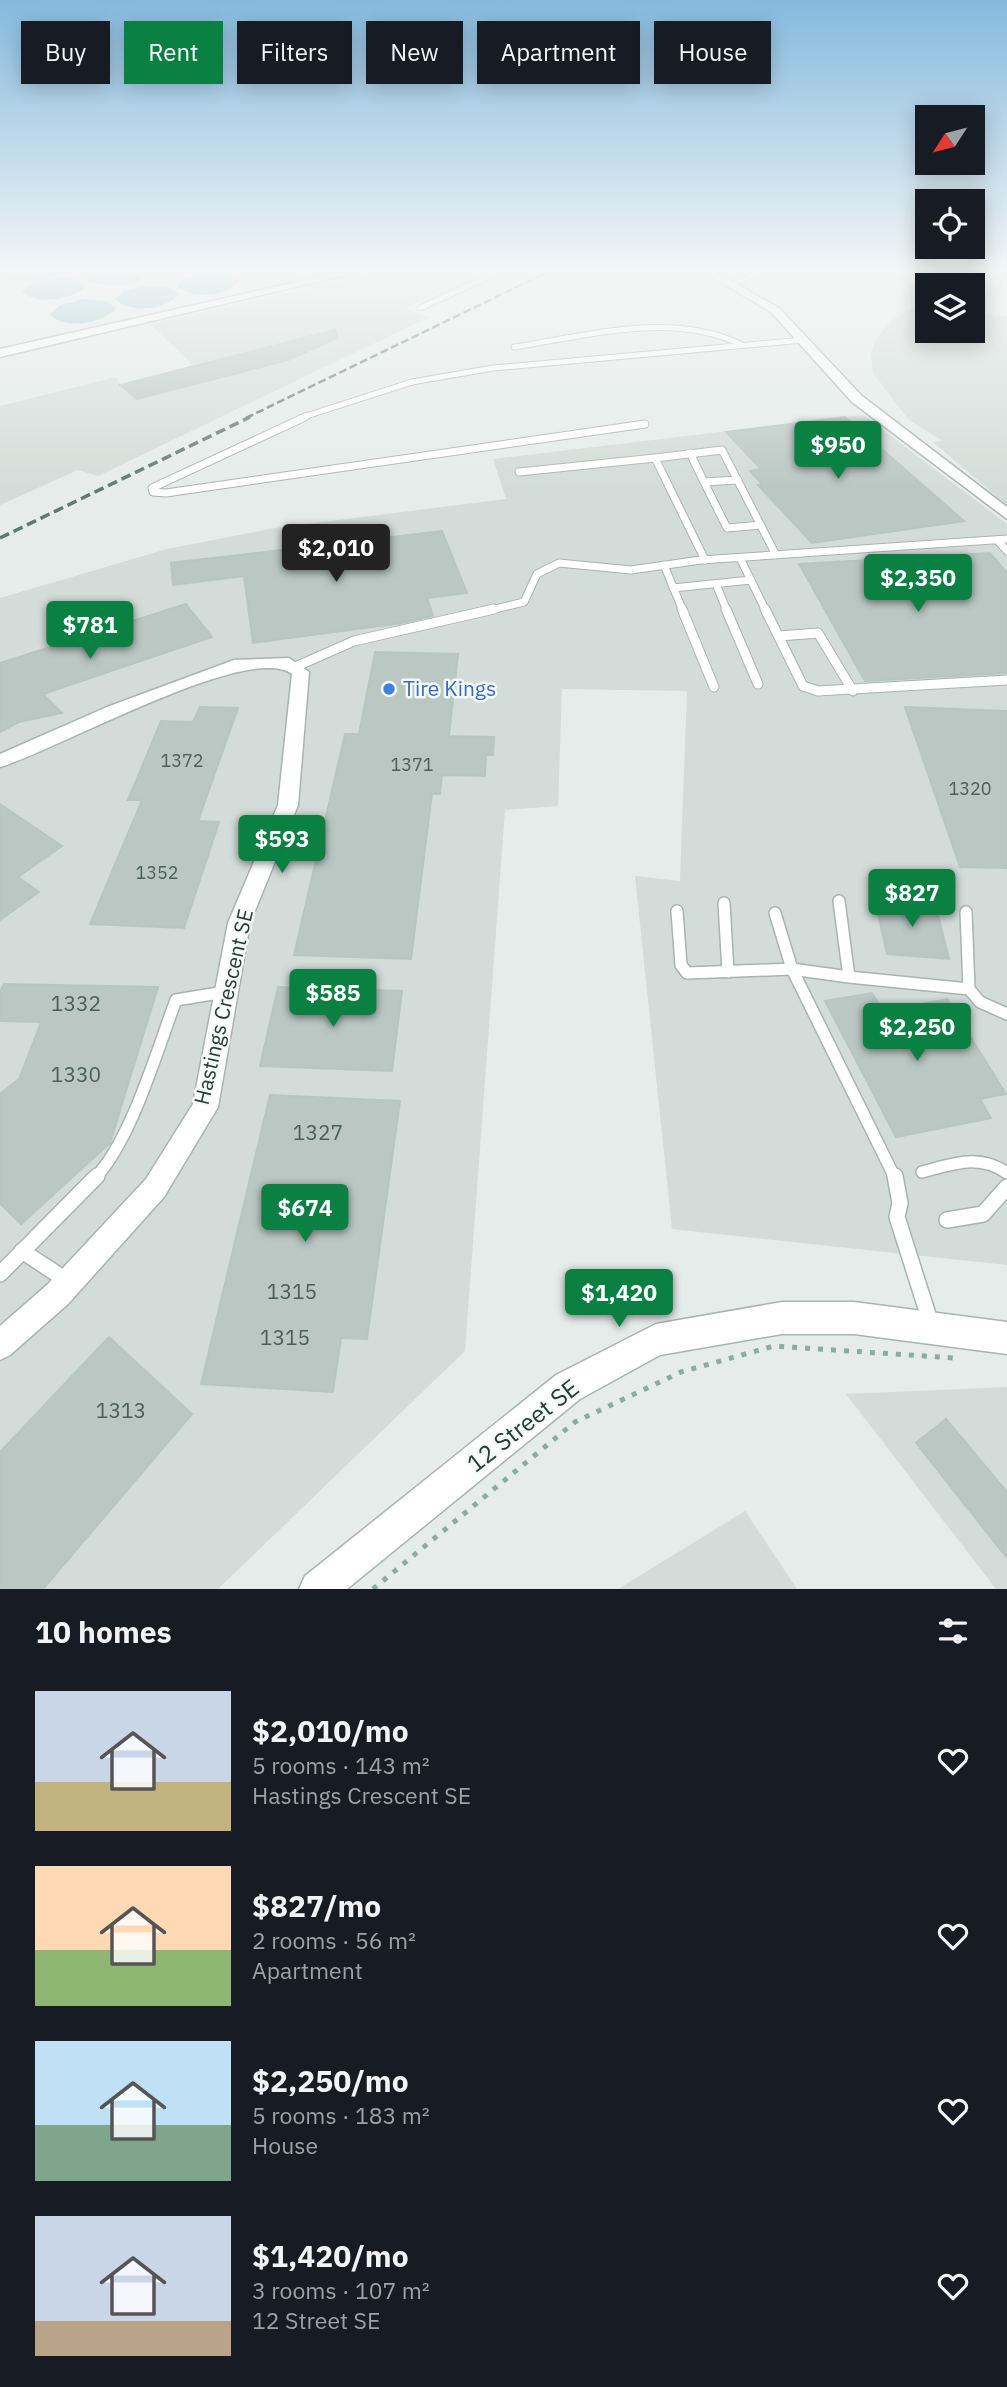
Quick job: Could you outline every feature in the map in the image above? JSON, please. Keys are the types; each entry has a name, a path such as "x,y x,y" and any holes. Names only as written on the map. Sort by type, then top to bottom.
{"street":[{"path":"0,354 53,343"},
{"path":"806,343 848,389 904,438 1007,514"},
{"path":"0,761 113,711 240,664 289,663 295,667"},
{"name":"Hastings Crescent SE","path":"0,1345 69,1282 155,1188 205,1108 239,923 288,805 301,672 295,667"},
{"name":"12 Street SE","path":"318,1589 568,1387 656,1340 782,1318 854,1318 1007,1338"}],"lane":[{"path":"514,347 542,343"},
{"path":"645,424 166,493 153,492 152,488 295,420 412,382 493,368 753,343"},
{"path":"519,472 722,450 776,555"},
{"path":"690,453 727,528 761,525"},
{"path":"654,458 705,560"},
{"path":"704,482 738,480"},
{"path":"295,667 354,641 524,602 537,574 553,564 631,569 705,560 1007,539"},
{"path":"997,540 1007,551"},
{"path":"740,558 803,686 818,691 853,691 1007,680"},
{"path":"664,565 714,687"},
{"path":"673,588 751,580"},
{"path":"716,584 758,684"},
{"path":"779,636 818,634 853,691"},
{"path":"839,901 849,976"},
{"path":"724,903 728,972"},
{"path":"677,911 681,965 687,973 792,969 969,989"},
{"path":"966,912 969,989 975,999 986,1007 1007,1014"},
{"path":"775,913 792,969 898,1183 900,1203 897,1217 932,1328"},
{"path":"0,1274 104,1168 128,1124 176,1000 226,992"},
{"path":"922,1172 979,1159 996,1163 1007,1173"},
{"path":"947,1220 983,1214 1007,1187"},
{"path":"22,1251 69,1282"}],"path":[{"path":"373,1589 575,1422 681,1372 774,1346 963,1359"}],"shaded area":[{"path":"170,343 375,343 98,476 78,470 0,505 0,406 116,377 121,385 194,366"},
{"path":"874,343 1007,343 1007,505 933,442 943,441 909,420 873,373 871,354"},
{"path":"863,415 1007,524 1007,1265 672,1229 635,876 680,881 687,691 562,689 558,806 505,810 465,1351 218,1589 0,1589 0,598 167,549 275,528 506,499 493,459"},
{"path":"1007,1387 1007,1589 996,1589 846,1394"},
{"path":"745,1511 797,1589 618,1589"}],"building":[{"path":"284,343 326,343 288,360 137,399 120,385"},
{"path":"845,417 964,521 812,543 758,485 762,484 750,471 761,469 726,432"},
{"path":"442,531 467,593 427,598 433,616 402,623 253,643 244,576 173,585 171,563"},
{"path":"990,553 1007,573 1007,673 865,681 799,564"},
{"path":"186,604 212,637 43,694 62,713 19,722 0,732 0,663"},
{"path":"375,652 458,654 449,736 494,737 493,755 486,755 485,776 442,775 440,794 432,794 411,959 294,955 345,734 359,734"},
{"path":"200,707 238,708 198,821 219,822 184,928 90,924 142,800 128,800 161,721 193,722"},
{"path":"905,707 1007,711 1007,868 960,867"},
{"path":"0,804 62,846 18,877 39,892 0,920"},
{"path":"875,900 935,903 949,959 887,954"},
{"path":"4,984 158,987 110,1143 21,1224 0,1203 0,1094 19,1079 41,1022 0,1021 0,992"},
{"path":"278,987 402,991 392,1071 260,1066"},
{"path":"872,993 883,1011 947,999 1006,1094 980,1099 991,1118 896,1137 825,1001"},
{"path":"270,1095 400,1101 367,1339 341,1338 333,1392 201,1384"},
{"path":"109,1337 192,1414 43,1589 0,1589 0,1452"},
{"path":"946,1419 1007,1492 1007,1558 916,1443"}],"railway":[{"path":"246,418 401,343"},
{"path":"0,538 250,417"}],"place":[{"name":"Tire Kings","path":"389,689"}]}
